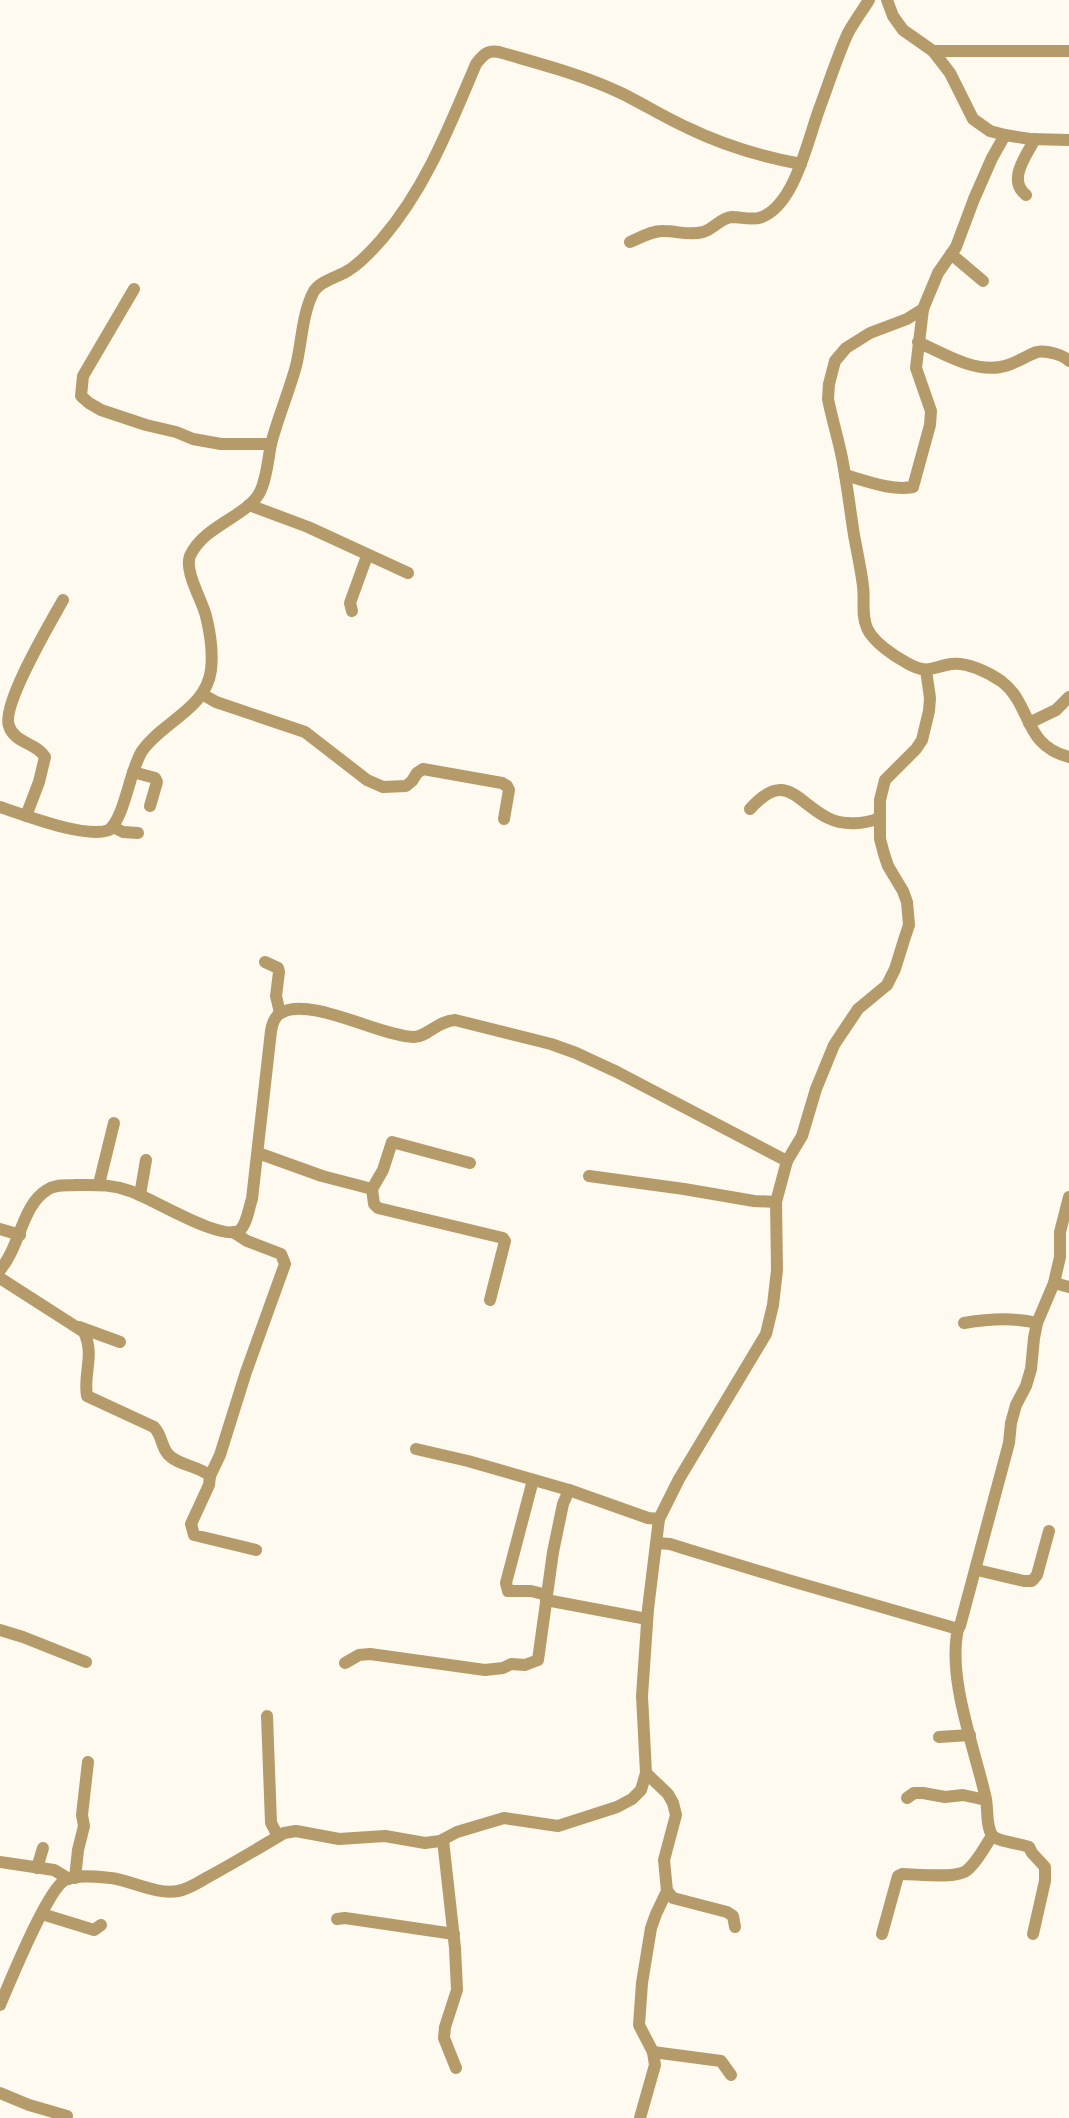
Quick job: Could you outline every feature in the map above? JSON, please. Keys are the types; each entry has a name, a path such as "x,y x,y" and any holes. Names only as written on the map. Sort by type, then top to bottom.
{"street":[{"path":"630,242 658,231 690,235 704,232 712,228 723,219 732,217 745,219 762,217 779,202 791,187 801,164 819,108 848,34 869,0"},
{"path":"887,0 893,16 903,30 933,51 950,74 973,119 990,130 1005,135 1035,139 1069,140"},
{"path":"933,51 1069,51"},
{"path":"0,807 63,827 104,832 113,827 132,772 144,749 202,694 211,670 211,648 206,615 188,567 191,554 211,532 249,505 259,494 271,444 296,366 308,307 315,290 325,282 350,270 363,259 402,215 427,175 476,64 483,54 489,52 499,52 589,80 623,94 689,129 715,140 784,161 801,164"},
{"path":"845,475 884,486 903,489 913,487 920,469 930,425 930,411 916,368 923,309 938,273 956,247 989,165 1005,135"},
{"path":"1026,195 1020,190 1017,182 1019,168 1035,139"},
{"path":"951,254 983,280"},
{"path":"134,289 83,376 81,396 88,403 101,410 193,439 221,444 271,444"},
{"path":"923,309 907,319 856,340 834,361 828,384 828,399 845,475 863,587 864,621 874,638 908,664 926,670 950,664 961,664 982,670 1000,681 1011,690 1039,741 1048,748 1069,757"},
{"path":"918,342 951,357 984,368 1000,367 1041,352 1064,357 1069,361"},
{"path":"249,505 308,527 368,556 408,573"},
{"path":"352,611 350,603 368,556"},
{"path":"26,816 39,782 45,757 42,752 12,732 8,726 10,705 34,653 63,600"},
{"path":"0,2003 18,1961 42,1914 56,1890 65,1880 93,1876 110,1878 165,1892 179,1891 220,1871 284,1833 296,1832 338,1839 371,1836 425,1843 443,1840 457,1832 504,1818 558,1826 592,1816 632,1799 641,1790 646,1773 642,1696 647,1619 659,1519 679,1479 766,1334 773,1305 777,1270 776,1202 787,1161 802,1136 816,1089 834,1045 858,1009 887,985 895,969 909,924 907,902 903,891 888,866 880,839 880,800 885,780 916,749 927,725 930,698 926,670"},
{"path":"202,694 216,702 305,732 367,780 383,787 406,786 412,781 417,772 423,769 502,783 507,786 509,790 504,818"},
{"path":"1029,723 1056,710 1069,697"},
{"path":"132,772 155,778 158,782 150,806"},
{"path":"750,809 760,798 778,790 791,791 829,819 845,823 866,823 880,818"},
{"path":"113,827 123,832 138,833"},
{"path":"265,962 278,968 276,996 280,1013"},
{"path":"0,1270 10,1256 36,1198 46,1190 58,1186 99,1184 125,1189 140,1195 174,1213 218,1230 233,1232 240,1230 244,1224 252,1199 270,1031 273,1021 280,1013 295,1008 340,1016 386,1032 416,1037 426,1033 440,1022 455,1020 551,1044 576,1053 616,1072 787,1161"},
{"path":"99,1184 114,1123"},
{"path":"470,1163 392,1142 382,1170 372,1189 374,1204 378,1208 503,1238 505,1241 490,1300"},
{"path":"258,1153 322,1176 372,1189"},
{"path":"140,1195 146,1160"},
{"path":"589,1176 684,1189 754,1201 776,1202"},
{"path":"882,1934 898,1876 902,1874 950,1874 965,1872 992,1836 986,1800 970,1735 954,1645 977,1570 1009,1442 1011,1423 1016,1405 1029,1376 1037,1323 1054,1283 1060,1257 1060,1232 1069,1197"},
{"path":"0,1229 20,1235"},
{"path":"233,1232 247,1241 281,1254 285,1264 244,1380 220,1455 210,1476 209,1485 194,1518 192,1531 194,1534 202,1538 256,1550"},
{"path":"0,1278 54,1314 78,1326 120,1342"},
{"path":"1054,1283 1069,1287"},
{"path":"964,1323 986,1320 1023,1319 1037,1323"},
{"path":"78,1326 84,1332 89,1347 87,1396 154,1427 161,1436 164,1447 170,1456 210,1476"},
{"path":"416,1449 468,1461 569,1490 648,1518 659,1519"},
{"path":"533,1480 506,1583 508,1591 531,1591 546,1597 647,1619"},
{"path":"345,1663 358,1655 370,1654 485,1670 503,1668 511,1664 520,1665 531,1663 538,1660 554,1546 564,1504 569,1490"},
{"path":"977,1570 1024,1581 1032,1581 1037,1575 1049,1531"},
{"path":"657,1543 670,1544 686,1548 788,1580 958,1629"},
{"path":"0,1630 23,1637 86,1662"},
{"path":"266,1716 271,1823 278,1836"},
{"path":"939,1737 970,1735"},
{"path":"72,1878 84,1826 82,1815 88,1762"},
{"path":"640,2118 655,2065 653,2052 639,2025 642,1983 651,1928 667,1892 664,1860 676,1815 673,1803 668,1794 646,1773"},
{"path":"907,1798 914,1793 923,1793 945,1797 963,1795 986,1800"},
{"path":"992,1836 1029,1848 1045,1867 1045,1881 1033,1934"},
{"path":"443,1840 454,1934 457,1990 445,2027 444,2038 456,2068"},
{"path":"37,1868 43,1848"},
{"path":"0,1862 54,1870 72,1878"},
{"path":"667,1892 672,1898 727,1912 734,1916 735,1927"},
{"path":"42,1914 94,1930 101,1925"},
{"path":"336,1919 352,1919 454,1934"},
{"path":"653,2052 721,2060 731,2075"},
{"path":"0,2094 29,2106 68,2116"}]}
